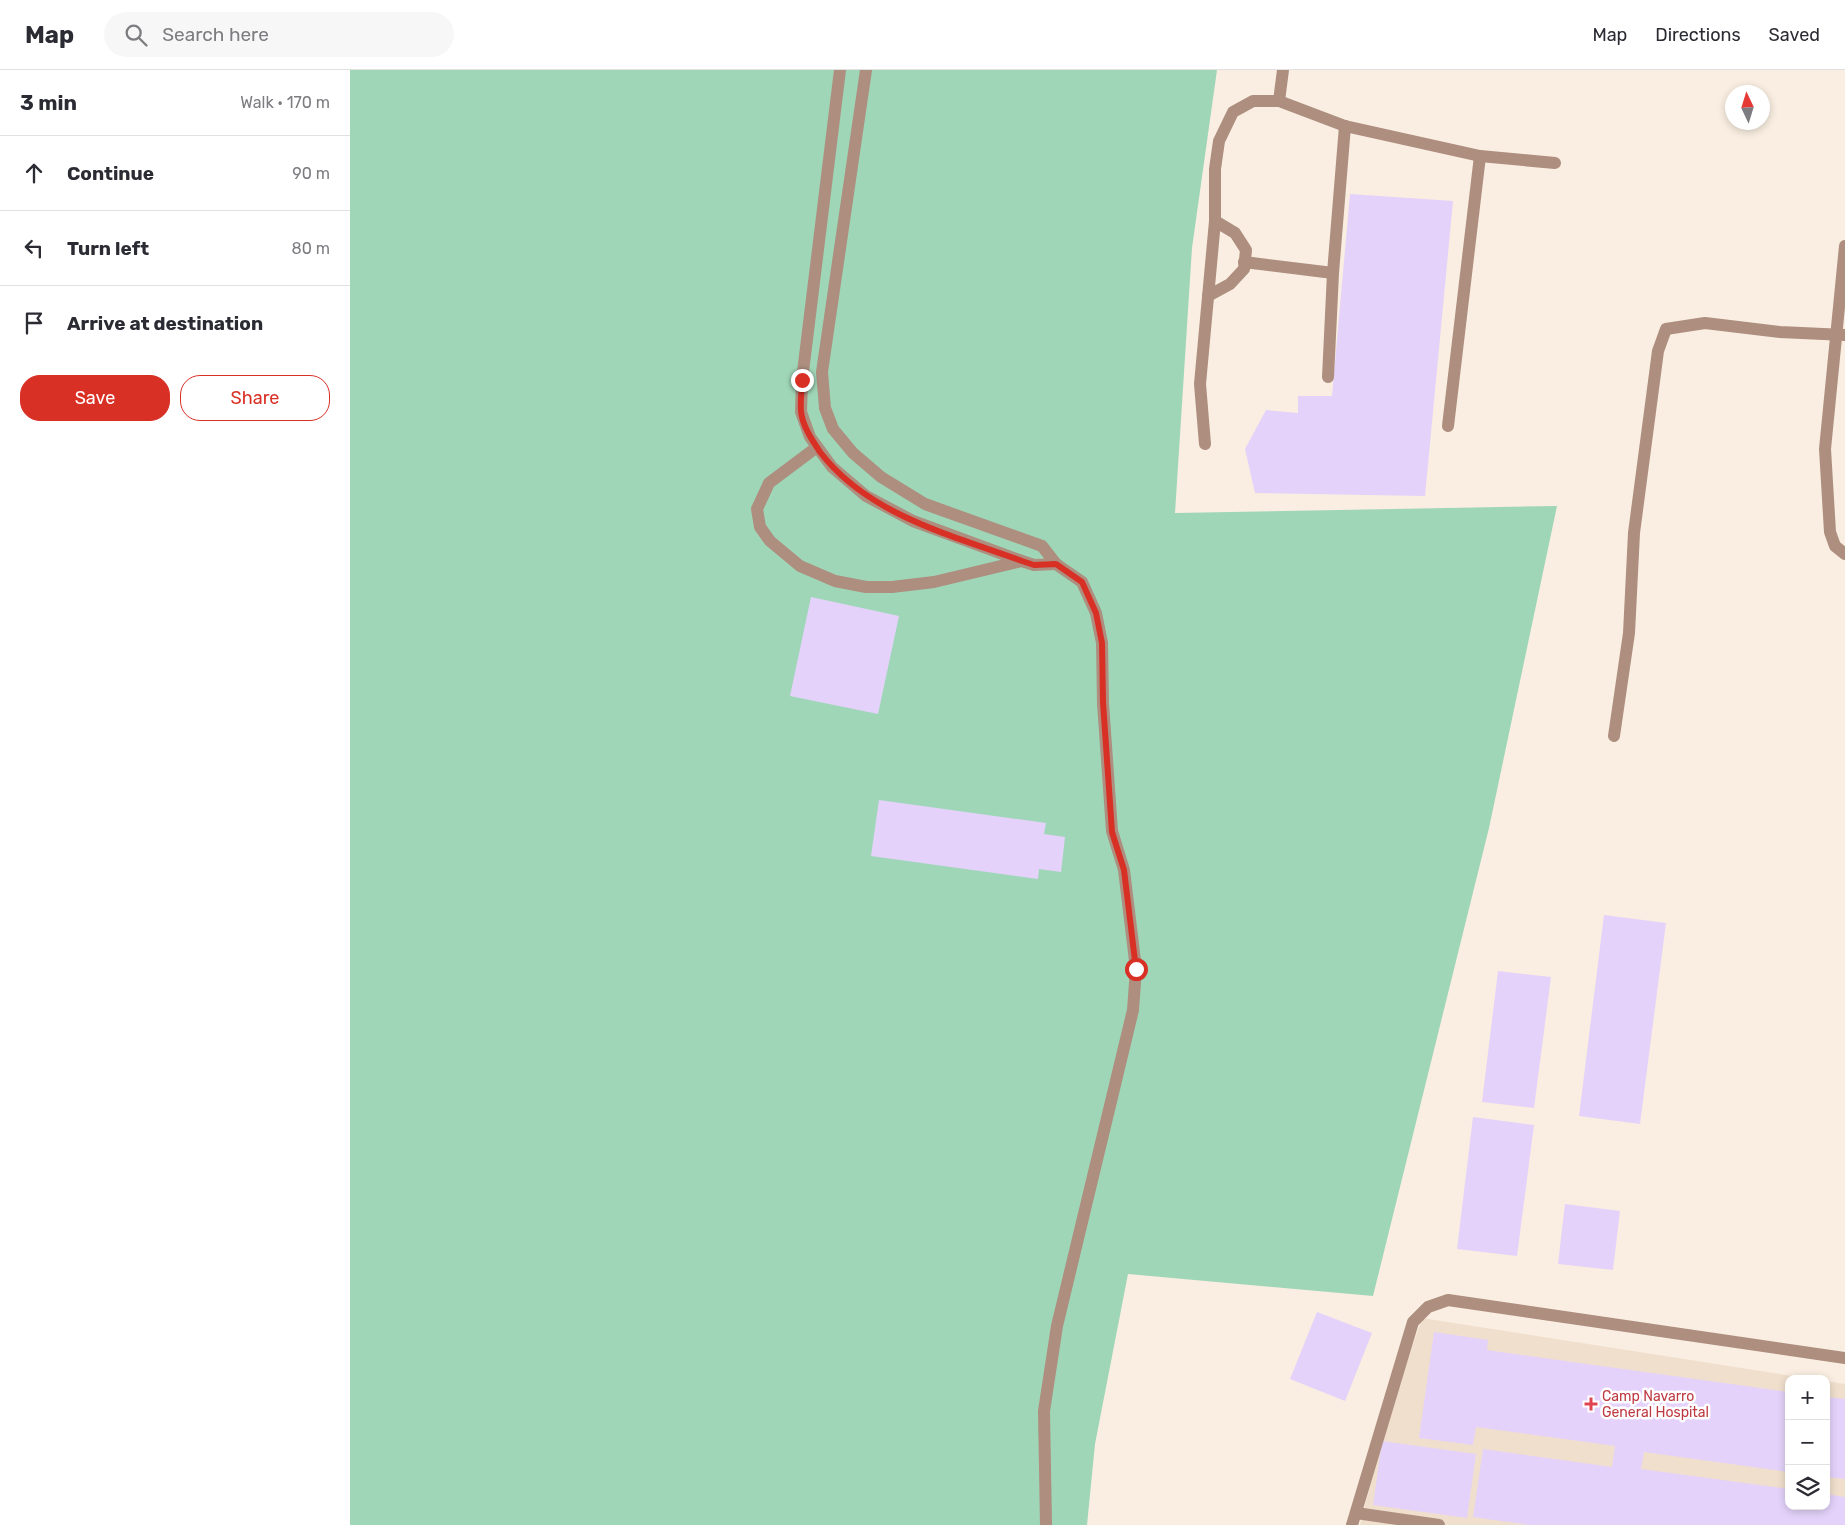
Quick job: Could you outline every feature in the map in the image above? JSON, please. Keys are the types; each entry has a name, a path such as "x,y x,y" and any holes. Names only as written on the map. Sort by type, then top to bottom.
{"street":[{"path":"840,70 802,380 801,412 810,437 832,467 866,496 913,521 1034,565 1056,564"},
{"path":"866,70 822,372 825,408 833,429 853,453 881,477 925,504 1042,546 1056,564 1082,582 1096,613 1102,643 1103,702 1112,832 1124,870 1136,969 1133,1010 1057,1326 1044,1411 1046,1525"},
{"path":"1279,101 1283,70"},
{"path":"1205,444 1200,384 1215,221 1215,169 1219,141 1233,112 1253,101 1279,101 1345,126 1480,156 1555,163"},
{"path":"1328,377 1333,273 1345,126"},
{"path":"1448,426 1480,156"},
{"path":"1208,296 1230,284 1244,269 1246,250 1235,232 1215,221"},
{"path":"1845,246 1841,334 1825,449 1830,532 1835,546 1845,554"},
{"path":"1244,262 1333,273"},
{"path":"1614,736 1629,633 1634,533 1658,351 1666,329 1682,325 1705,323 1780,332 1841,334"},
{"path":"817,447 769,483 757,509 760,527 770,541 800,566 835,581 866,587 892,587 934,582 1022,561"},
{"path":"1439,1525 1354,1519 1413,1322 1428,1306 1448,1300 1845,1358"}],"shaded area":[{"name":"Camp Navarro General Hospital","path":"1422,1318 1786,1375 1785,1510 1830,1510 1830,1382 1845,1384 1845,1525 1360,1525 1386,1423"}],"green space":[{"path":"350,70 1217,70 1192,248 1175,513 1557,506 1489,828 1373,1296 1128,1274 1095,1444 1087,1525 350,1525"}],"building":[{"path":"1350,194 1453,201 1425,496 1255,493 1245,449 1266,410 1298,413 1298,396 1332,396"},
{"path":"811,597 899,616 878,714 790,696"},
{"path":"879,800 1046,823 1044,834 1065,837 1061,872 1039,869 1038,879 871,856"},
{"path":"1604,915 1666,923 1640,1124 1579,1116"},
{"path":"1498,971 1551,977 1534,1108 1482,1102"},
{"path":"1473,1117 1534,1125 1517,1256 1457,1249"},
{"path":"1565,1204 1620,1211 1613,1270 1558,1264"},
{"path":"1317,1312 1372,1333 1345,1401 1290,1379"},
{"name":"Camp Navarro General Hospital","path":"1434,1332 1488,1340 1487,1350 1785,1391 1785,1471 1644,1452 1641,1469 1785,1488 1785,1510 1830,1510 1830,1495 1845,1497 1845,1525 1530,1525 1473,1517 1483,1449 1612,1467 1615,1446 1476,1427 1473,1445 1419,1438"},
{"path":"1830,1397 1845,1399 1845,1479 1830,1477"},
{"path":"1382,1441 1476,1454 1467,1518 1373,1505"}],"place":[{"name":"Camp Navarro General Hospital","path":"1591,1404"}],"route":[{"path":"802,380 801,412 810,437 832,467 866,496 913,521 1022,561 1034,565 1056,564 1082,582 1096,613 1102,643 1103,702 1112,832 1124,870 1136,969"}]}
